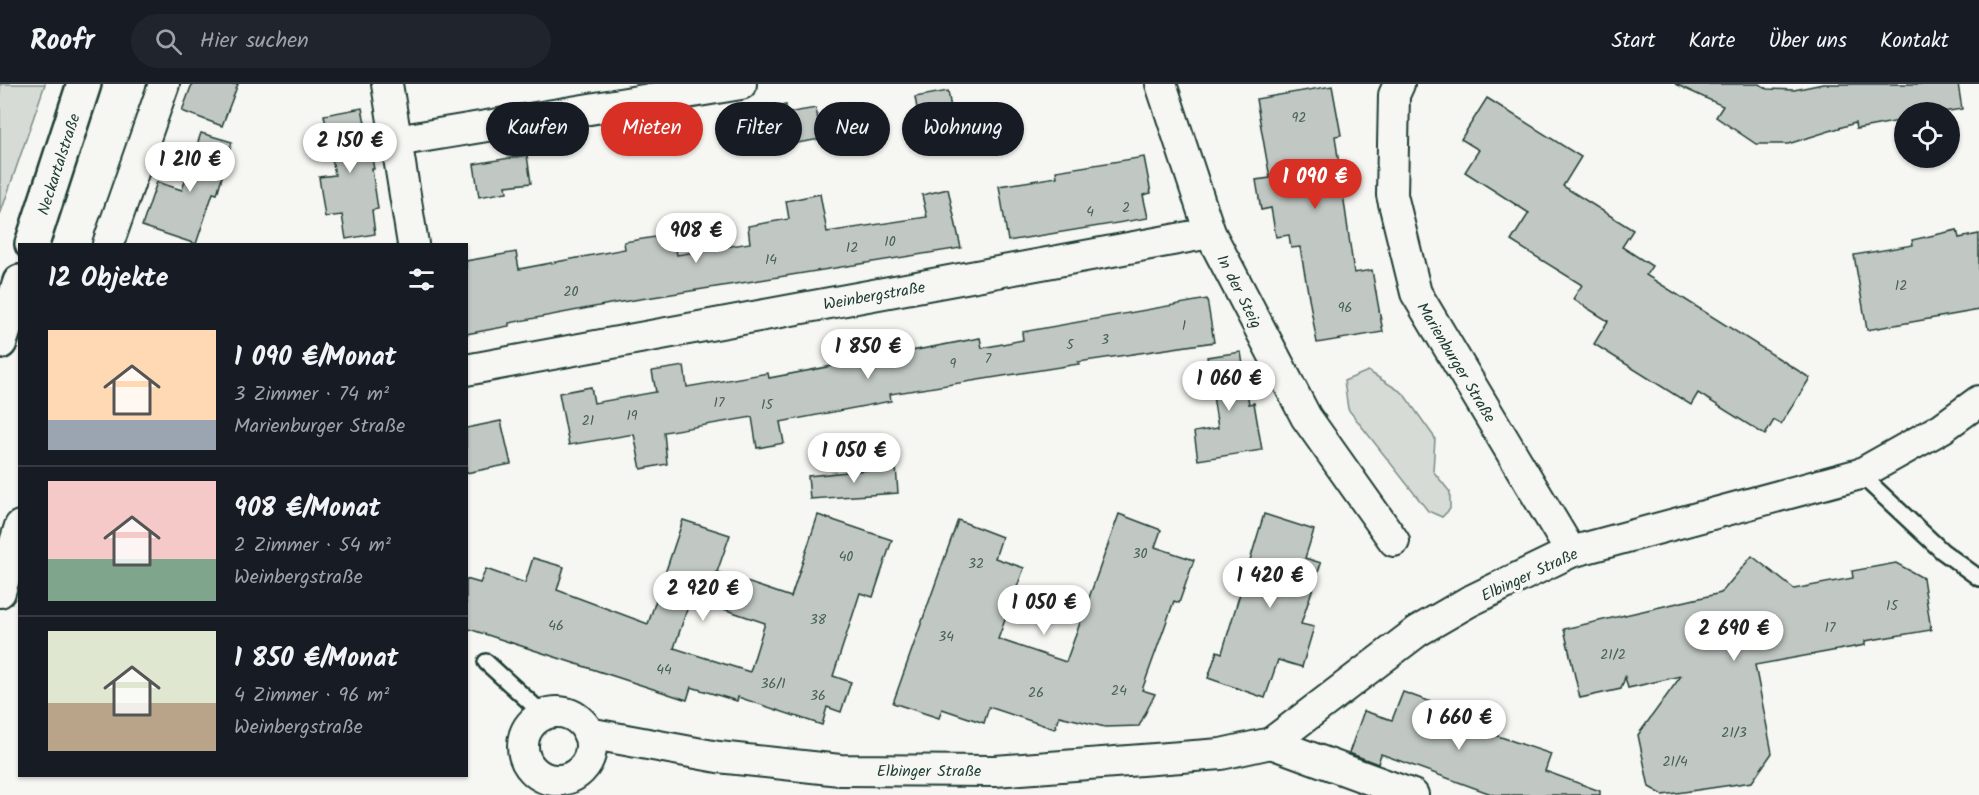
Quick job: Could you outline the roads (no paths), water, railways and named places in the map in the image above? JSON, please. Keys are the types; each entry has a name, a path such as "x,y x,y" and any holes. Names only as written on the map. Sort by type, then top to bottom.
{"main road":[{"name":"Neckartalstraße","path":"32,243 84,84"},
{"path":"0,342 18,288"}],"street":[{"path":"108,243 164,84"},
{"path":"387,84 413,243"},
{"path":"396,141 741,84"},
{"name":"In der Steig","path":"1161,84 1210,233 1306,417 1394,541"},
{"name":"Marienburger Straße","path":"1399,84 1394,95 1392,195 1416,293 1571,552"},
{"name":"Weinbergstraße","path":"468,369 1210,233"},
{"name":"Elbinger Straße","path":"588,733 718,757 840,770 995,771 1221,754 1270,743 1418,631 1468,602 1571,552 1860,474 1942,428 1979,401"},
{"path":"0,592 18,533"},
{"path":"558,711 570,714 578,719 588,733 591,750 584,765 571,777 555,780 542,777 530,767 523,752 523,740 528,727 543,714 558,711"},
{"path":"1270,743 1413,795"}],"lane":[{"path":"1860,474 1942,551 1979,578"},
{"path":"486,662 543,714"}]}
